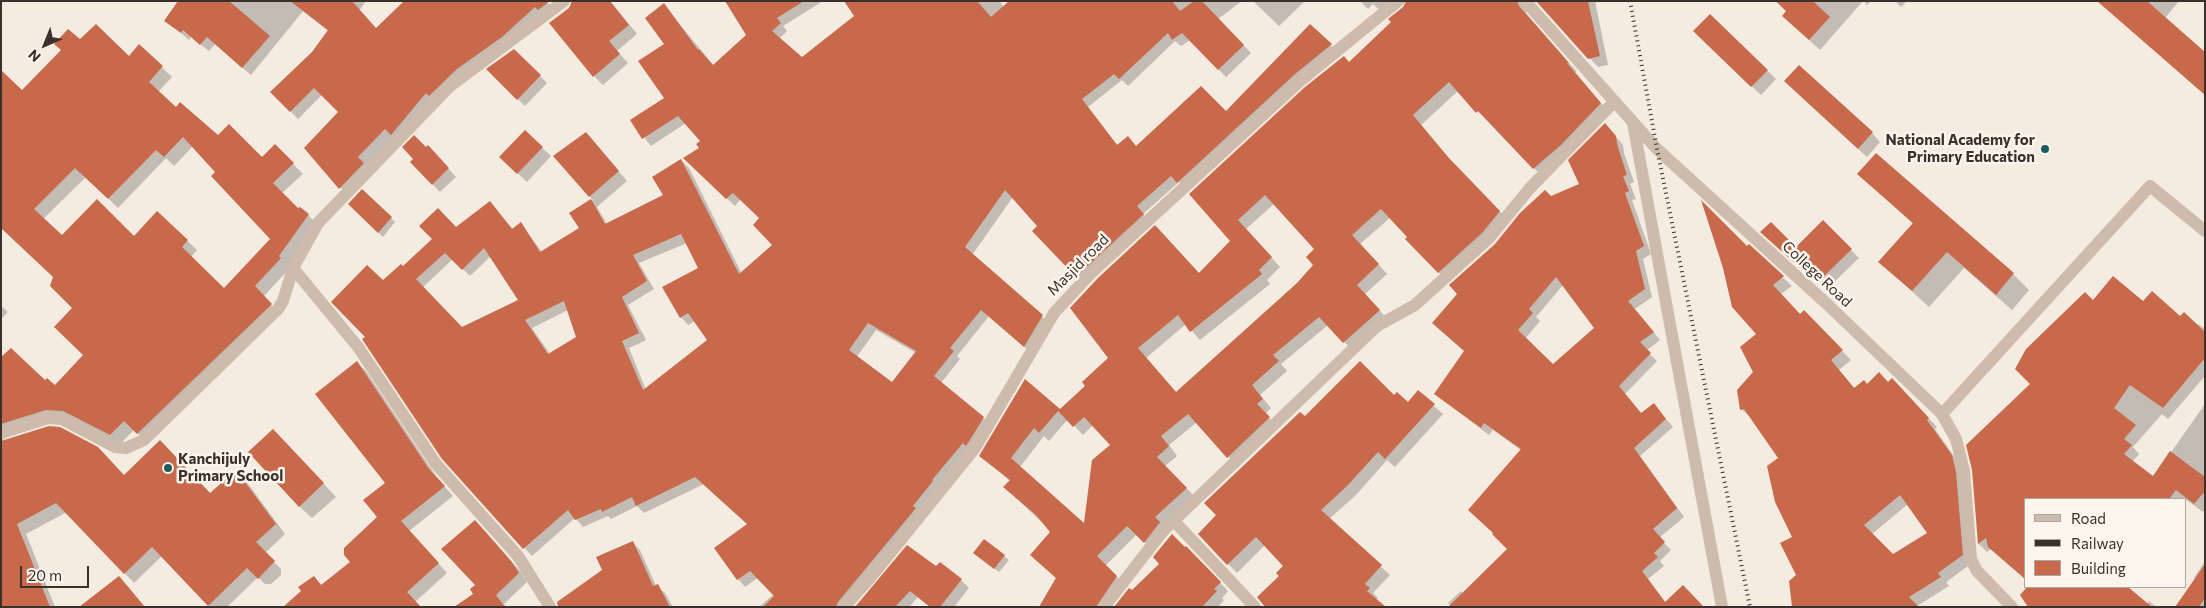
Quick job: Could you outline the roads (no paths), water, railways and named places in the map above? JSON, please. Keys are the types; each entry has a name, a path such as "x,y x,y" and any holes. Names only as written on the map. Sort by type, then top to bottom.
{"street":[{"path":"1,433 48,418 62,419 115,447 126,448 144,440 278,309 283,301 293,268 318,223 449,87 564,1"},
{"name":"Masjid road","path":"844,607 870,578 975,448 1054,313 1092,272 1300,81 1398,1"},
{"name":"College Road","path":"1525,1 1657,149 1835,312 1942,414 1956,440 1964,471 1971,559 1976,571 2012,607"},
{"path":"1104,607 1163,531 1377,326 1415,304 1489,238 1530,188 1614,102"},
{"path":"1633,123 1722,607"},
{"path":"1942,414 2150,186 2205,232"},
{"path":"293,268 358,347 436,464 518,556 550,607"},
{"path":"1174,521 1255,607"}],"railway":[{"path":"1630,1 1657,149 1750,607"}],"place":[{"name":"National Academy for Primary Education","path":"2045,149"},
{"name":"Kanchijuly Primary School","path":"168,468"}]}
